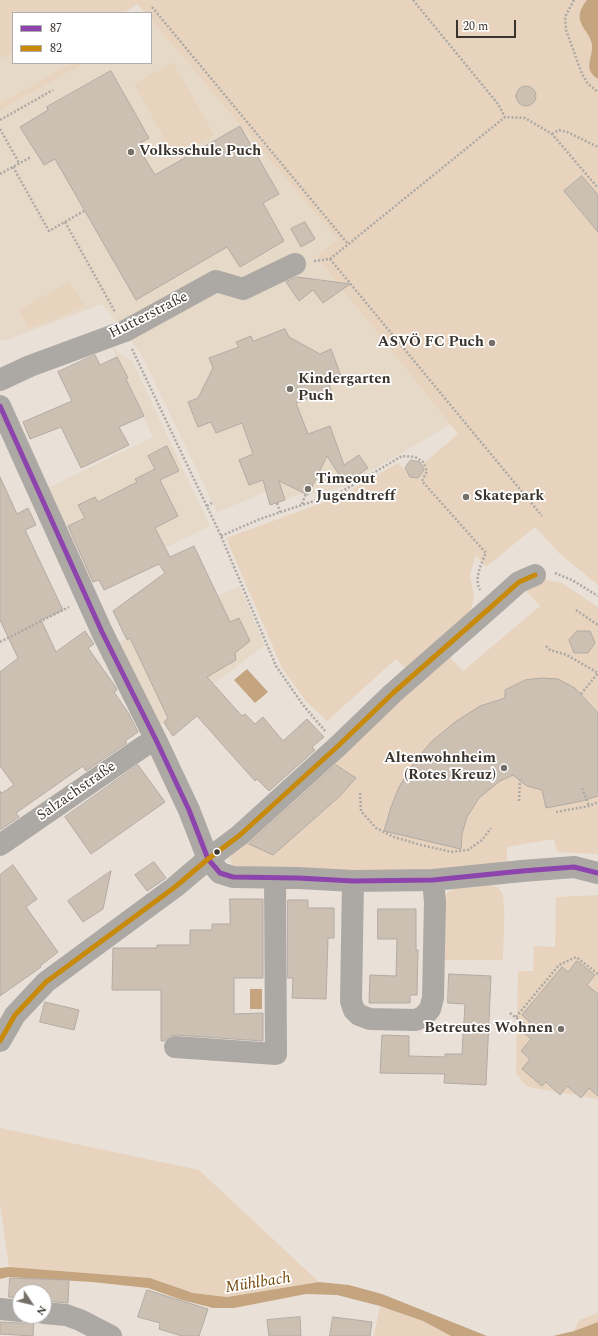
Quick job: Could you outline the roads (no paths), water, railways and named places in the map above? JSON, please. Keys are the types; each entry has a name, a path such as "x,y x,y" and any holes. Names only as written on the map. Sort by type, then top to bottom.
{"street":[{"name":"Hutterstraße","path":"0,380 30,366 125,331 216,281 243,290 295,264"},
{"path":"0,406 87,598 156,740 188,810 208,859 220,873 233,877 352,881 433,880 574,867 598,873"},
{"path":"0,1040 15,1015 46,982 175,887 208,859 240,835 338,746 393,693 519,582 535,575"},
{"name":"Salzachstraße","path":"0,845 144,746 156,740"},
{"path":"175,1047 276,1054 275,878"},
{"path":"352,881 352,1001 354,1010 360,1015 370,1019 416,1020 424,1016 430,1009 433,998 435,902 433,880"},
{"path":"0,1309 12,1310"},
{"path":"52,1313 66,1314 111,1336"}],"place":[{"name":"Volksschule Puch","path":"131,152"},
{"name":"ASVÖ FC Puch","path":"492,343"},
{"name":"Kindergarten Puch","path":"290,389"},
{"name":"Timeout Jugendtreff","path":"308,489"},
{"name":"Skatepark","path":"466,497"},
{"name":"Altenwohnheim (Rotes Kreuz)","path":"504,768"},
{"name":"Betreutes Wohnen","path":"561,1029"}],"water label":[{"name":"Mühlbach","path":"258,1284"}]}
